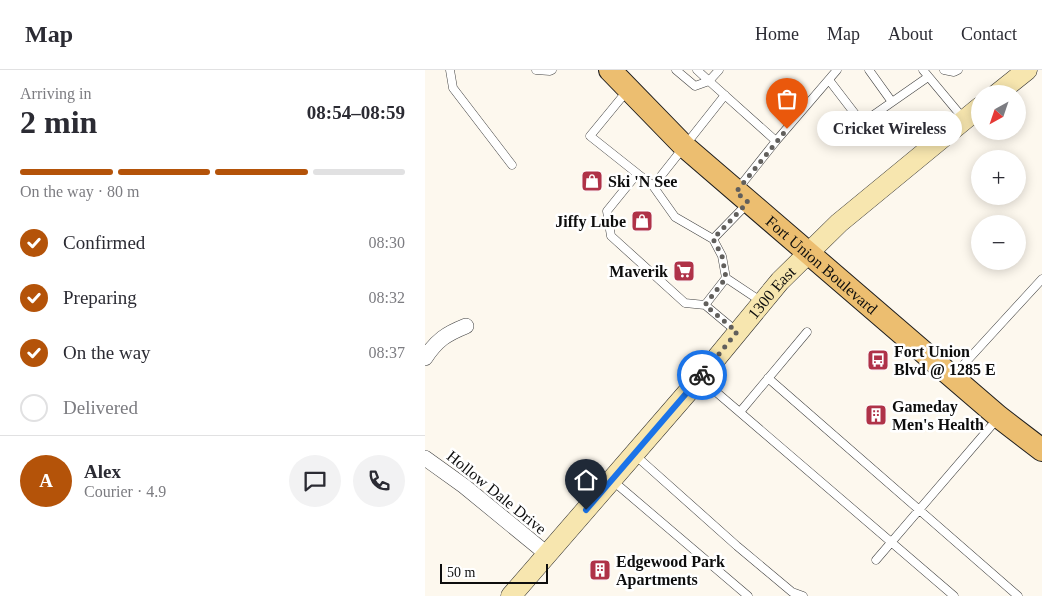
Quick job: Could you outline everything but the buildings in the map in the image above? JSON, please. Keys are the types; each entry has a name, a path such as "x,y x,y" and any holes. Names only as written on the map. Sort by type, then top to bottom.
{"main road":[{"path":"1008,85 1027,70"},
{"name":"Fort Union Boulevard","path":"612,71 628,90 684,146 953,377 1042,450"},
{"name":"1300 East","path":"511,596 762,302 839,223 971,115"}],"street":[{"path":"425,358 434,344 449,332 466,326"},
{"name":"Hollow Dale Drive","path":"425,458 464,486 547,554"}],"lane":[{"path":"450,70 453,88 513,166"},
{"path":"536,70 552,70"},
{"path":"676,70 695,86 709,81 719,70"},
{"path":"697,70 776,141"},
{"path":"713,239 742,197 776,141 837,70"},
{"path":"869,70 893,102"},
{"path":"944,70 953,72 958,70"},
{"path":"829,80 863,123 893,102 925,73 964,120"},
{"path":"628,90 590,136 653,186 675,217 713,239 722,256 726,278 762,302"},
{"path":"653,186 725,95"},
{"path":"637,174 607,211 611,236 685,303 705,305 737,332"},
{"path":"705,305 726,278"},
{"path":"953,377 1042,279"},
{"path":"740,412 807,332"},
{"path":"699,378 954,596"},
{"path":"768,378 1018,596"},
{"path":"875,560 999,416"},
{"path":"634,454 792,592 803,596"},
{"path":"611,480 748,596"}],"way so far":[{"path":"702,375 737,332 705,305 726,278 722,256 713,239 748,202 736,192 787,129"}],"place":[{"name":"Cricket Wireless","path":"787,129"},
{"name":"Ski 'N See","path":"592,181"},
{"name":"Jiffy Lube","path":"642,221"},
{"name":"Maverik","path":"684,271"},
{"name":"Fort Union Blvd @ 1285 E","path":"878,360"},
{"name":"Gameday Men's Health","path":"876,415"},
{"name":"Edgewood Park Apartments","path":"600,570"}],"route":[{"path":"586,510 702,375"}]}
